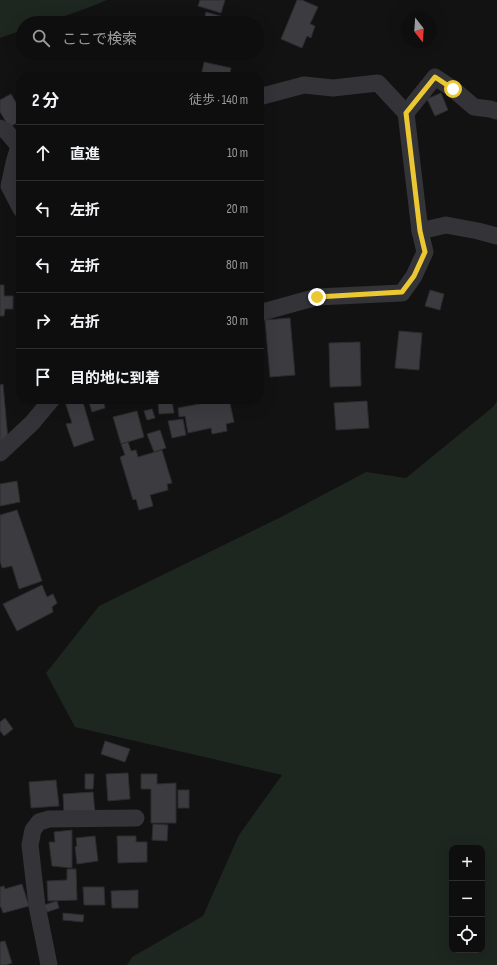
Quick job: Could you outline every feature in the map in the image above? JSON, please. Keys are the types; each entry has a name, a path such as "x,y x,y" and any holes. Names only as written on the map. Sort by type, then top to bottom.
{"street":[{"path":"406,113 435,77 453,89 474,107 497,111"},
{"path":"264,96 304,85 333,88 378,83 406,113 420,231 425,252 414,276 402,292 317,297 264,312"},
{"path":"0,128 6,131 16,143"},
{"path":"16,156 9,186 16,199"},
{"path":"420,231 446,225 497,236"},
{"path":"0,453 32,423 48,404"},
{"path":"49,965 37,906 30,845 33,830 39,822 49,819 136,818"}],"shaded area":[{"path":"0,0 107,0 64,16 16,16 16,32 0,38"},
{"path":"497,401 497,965 127,965 132,957 203,916 239,835 282,775 75,727 46,673 99,606 283,516 366,472 406,478 493,407"}],"building":[{"path":"200,0 225,0 221,13 198,6"},
{"path":"297,0 302,0 318,7 310,24 315,26 311,38 307,36 302,48 281,39"},
{"path":"206,12 220,16 205,16"},
{"path":"204,62 231,68 230,72 202,72"},
{"path":"441,93 448,110 435,116 427,99"},
{"path":"11,94 16,102 16,124 9,127 0,112 0,100"},
{"path":"0,285 4,285 4,296 13,296 13,309 5,309 4,316 0,316"},
{"path":"430,290 444,294 440,310 425,306"},
{"path":"290,318 295,375 270,377 265,320"},
{"path":"399,331 422,333 419,370 395,368"},
{"path":"360,342 361,386 330,387 329,343"},
{"path":"3,384 8,440 0,446 0,385"},
{"path":"367,401 369,428 336,430 334,403"},
{"path":"66,404 83,404 94,440 74,447 66,424 72,423"},
{"path":"90,404 104,404 105,408 92,412"},
{"path":"158,404 172,404 174,413 159,414"},
{"path":"199,404 230,404 234,422 226,424 227,431 212,434 211,428 188,433 185,416 179,417 178,408"},
{"path":"152,409 155,418 147,420 144,411"},
{"path":"137,411 144,437 121,444 113,417"},
{"path":"183,419 186,435 172,438 168,421"},
{"path":"160,430 166,448 154,452 147,434"},
{"path":"128,442 131,451 136,450 138,457 162,450 172,483 167,484 168,490 150,495 153,506 139,510 136,499 133,500 120,457 125,455 121,444"},
{"path":"17,481 20,502 0,506 0,484"},
{"path":"17,510 42,581 19,589 12,566 2,568 0,561 0,515"},
{"path":"42,585 47,597 53,594 57,603 52,607 53,612 17,631 3,604"},
{"path":"5,718 13,729 4,736 0,731 0,722"},
{"path":"105,741 130,749 125,762 101,754"},
{"path":"128,773 130,799 108,801 106,774"},
{"path":"85,774 94,774 93,789 85,789"},
{"path":"141,774 157,774 157,784 176,783 176,823 151,823 151,789 141,789"},
{"path":"56,780 59,806 31,808 29,782"},
{"path":"178,790 189,790 189,808 178,808"},
{"path":"93,792 95,812 64,814 63,794"},
{"path":"153,824 168,825 167,841 152,840"},
{"path":"72,830 72,868 52,866 49,842 55,842 54,832"},
{"path":"95,836 98,861 77,864 75,847 77,846 76,838"},
{"path":"117,836 136,836 136,842 147,842 147,862 118,863"},
{"path":"67,869 76,869 77,900 48,901 47,881 67,880"},
{"path":"22,884 29,906 3,913 0,907 0,887 4,886 5,889"},
{"path":"83,887 104,887 105,905 84,905"},
{"path":"138,890 138,908 112,908 111,891"},
{"path":"57,901 59,908 47,912 44,905"},
{"path":"63,913 84,915 83,922 63,920"},
{"path":"5,941 12,963 0,965 0,942"}],"route":[{"path":"317,297 402,292 414,276 425,252 420,231 406,113 435,77 453,89"}]}
